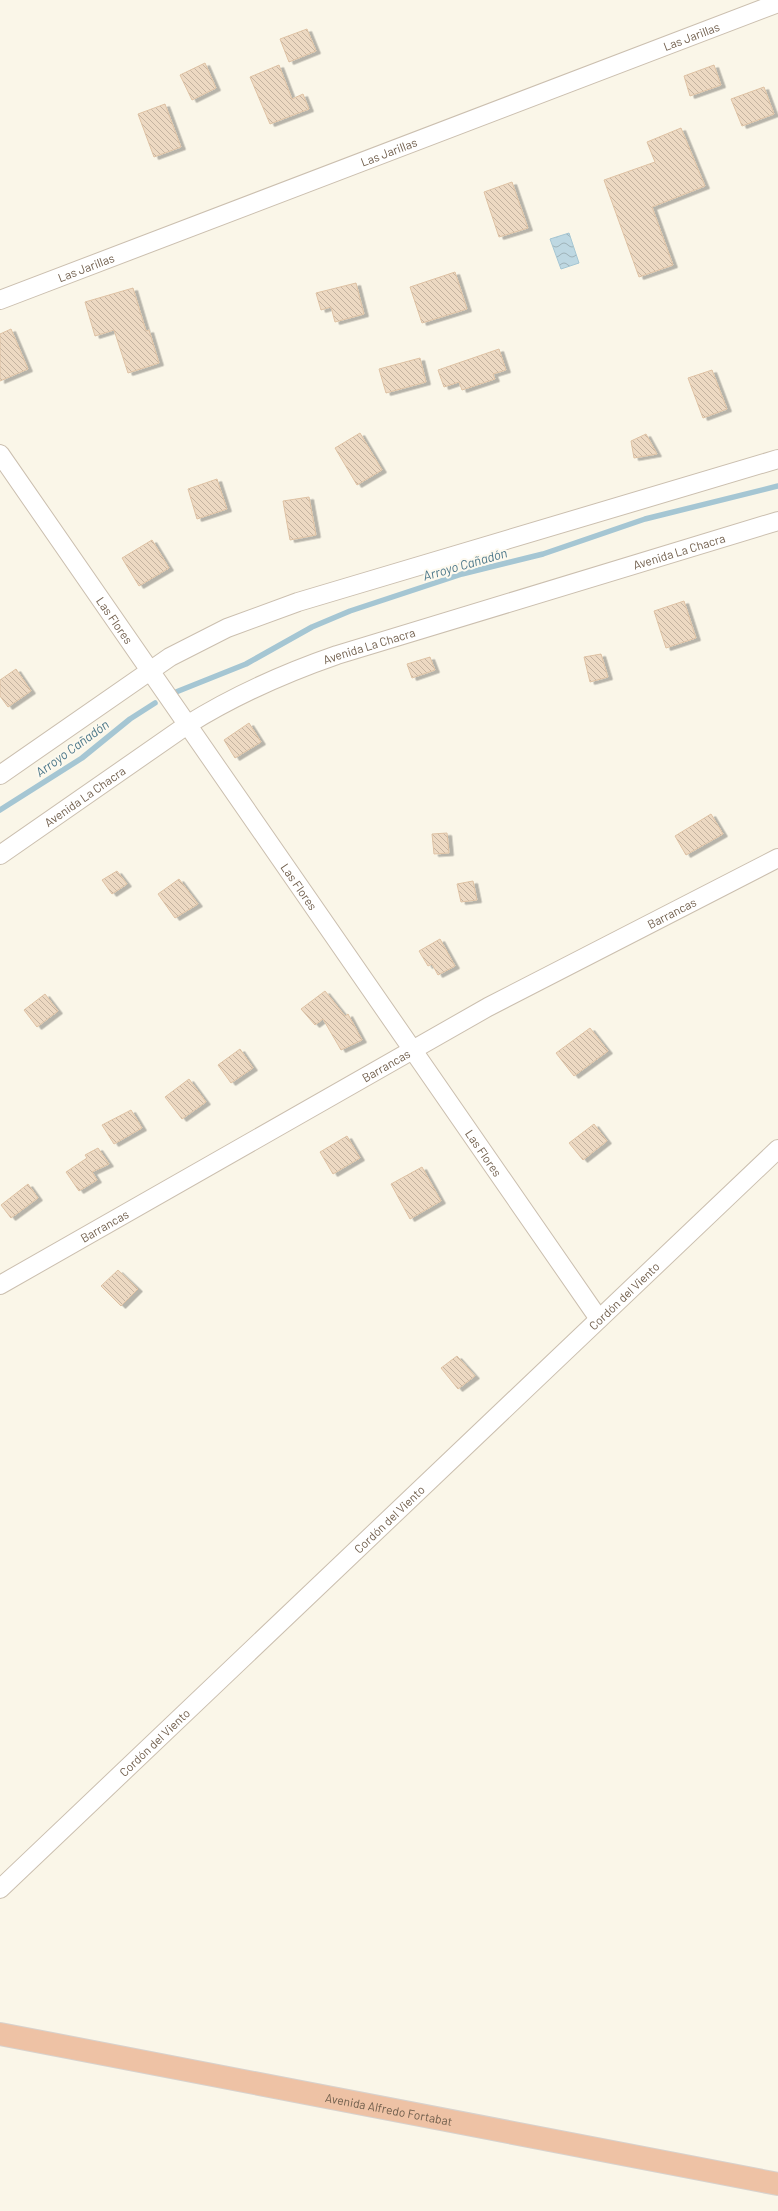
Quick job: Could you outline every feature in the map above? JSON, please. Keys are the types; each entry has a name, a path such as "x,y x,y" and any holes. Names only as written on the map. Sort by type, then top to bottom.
{"highway":[{"name":"Avenida Alfredo Fortabat","path":"0,2034 778,2184"}],"street":[{"name":"Las Jarillas","path":"0,300 778,3"},
{"name":"Las Flores","path":"0,454 599,1319"},
{"path":"0,775 150,670 196,642 261,615 778,459"},
{"name":"Avenida La Chacra","path":"0,855 187,725 241,694 324,660 778,521"},
{"name":"Barrancas","path":"0,1285 529,985 778,858"},
{"name":"Cordón del Viento","path":"0,1889 778,1149"}],"water":[{"path":"569,233 579,263 561,269 550,239"}],"building":[{"path":"307,29 316,51 289,62 280,39"},
{"path":"205,63 216,88 192,100 180,75"},
{"path":"279,65 292,99 303,94 309,109 270,124 250,77"},
{"path":"714,65 721,85 690,96 684,76"},
{"path":"764,87 774,114 742,126 731,99"},
{"path":"165,104 181,147 154,157 138,114"},
{"path":"681,128 705,186 652,207 673,265 639,277 604,180 655,162 647,142"},
{"path":"512,182 528,228 499,237 484,192"},
{"path":"455,272 467,309 422,323 410,287"},
{"path":"356,283 364,314 335,322 331,307 321,310 316,293"},
{"path":"133,288 146,331 149,330 159,363 128,373 114,330 95,336 85,302"},
{"path":"11,329 28,369 0,381 0,334"},
{"path":"499,349 506,370 493,374 495,379 462,390 459,382 444,387 438,370"},
{"path":"420,358 426,382 386,393 379,369"},
{"path":"712,370 727,409 703,418 688,378"},
{"path":"360,433 382,470 357,485 335,448"},
{"path":"646,434 657,454 634,458 631,441"},
{"path":"217,479 227,509 197,519 188,489"},
{"path":"309,497 316,535 290,540 283,501"},
{"path":"152,540 169,568 139,586 122,558"},
{"path":"684,601 696,638 666,648 654,611"},
{"path":"601,654 608,677 590,682 584,657"},
{"path":"430,657 435,670 412,678 407,664"},
{"path":"16,669 31,691 8,707 0,696 0,680"},
{"path":"249,723 261,742 235,758 224,740"},
{"path":"711,814 723,834 686,855 675,836"},
{"path":"447,833 449,853 434,854 432,834"},
{"path":"117,871 127,884 112,894 102,880"},
{"path":"179,879 198,904 175,918 158,894"},
{"path":"473,881 477,900 461,902 457,884"},
{"path":"440,939 455,966 438,975 432,964 428,966 419,951"},
{"path":"325,991 345,1016 348,1014 362,1040 341,1050 323,1019 315,1025 301,1009"},
{"path":"45,994 58,1011 37,1027 24,1010"},
{"path":"590,1028 608,1051 574,1076 556,1053"},
{"path":"240,1049 253,1068 231,1083 218,1065"},
{"path":"189,1079 206,1102 182,1119 165,1097"},
{"path":"131,1110 142,1128 114,1144 102,1125"},
{"path":"594,1124 607,1141 583,1160 569,1143"},
{"path":"347,1136 360,1158 333,1174 320,1152"},
{"path":"98,1148 109,1164 92,1172 97,1180 79,1191 66,1172 87,1158 85,1155"},
{"path":"422,1167 441,1201 410,1219 391,1184"},
{"path":"28,1184 38,1198 11,1218 1,1205"},
{"path":"118,1270 138,1289 121,1306 101,1286"},
{"path":"457,1356 475,1376 458,1389 441,1368"}],"waterway":[{"name":"Arroyo Cañadón","path":"171,694 246,664 312,627 350,611 462,574 543,554 645,519 778,486"},
{"name":"Arroyo Cañadón","path":"0,810 82,758 130,719 155,703"}]}
